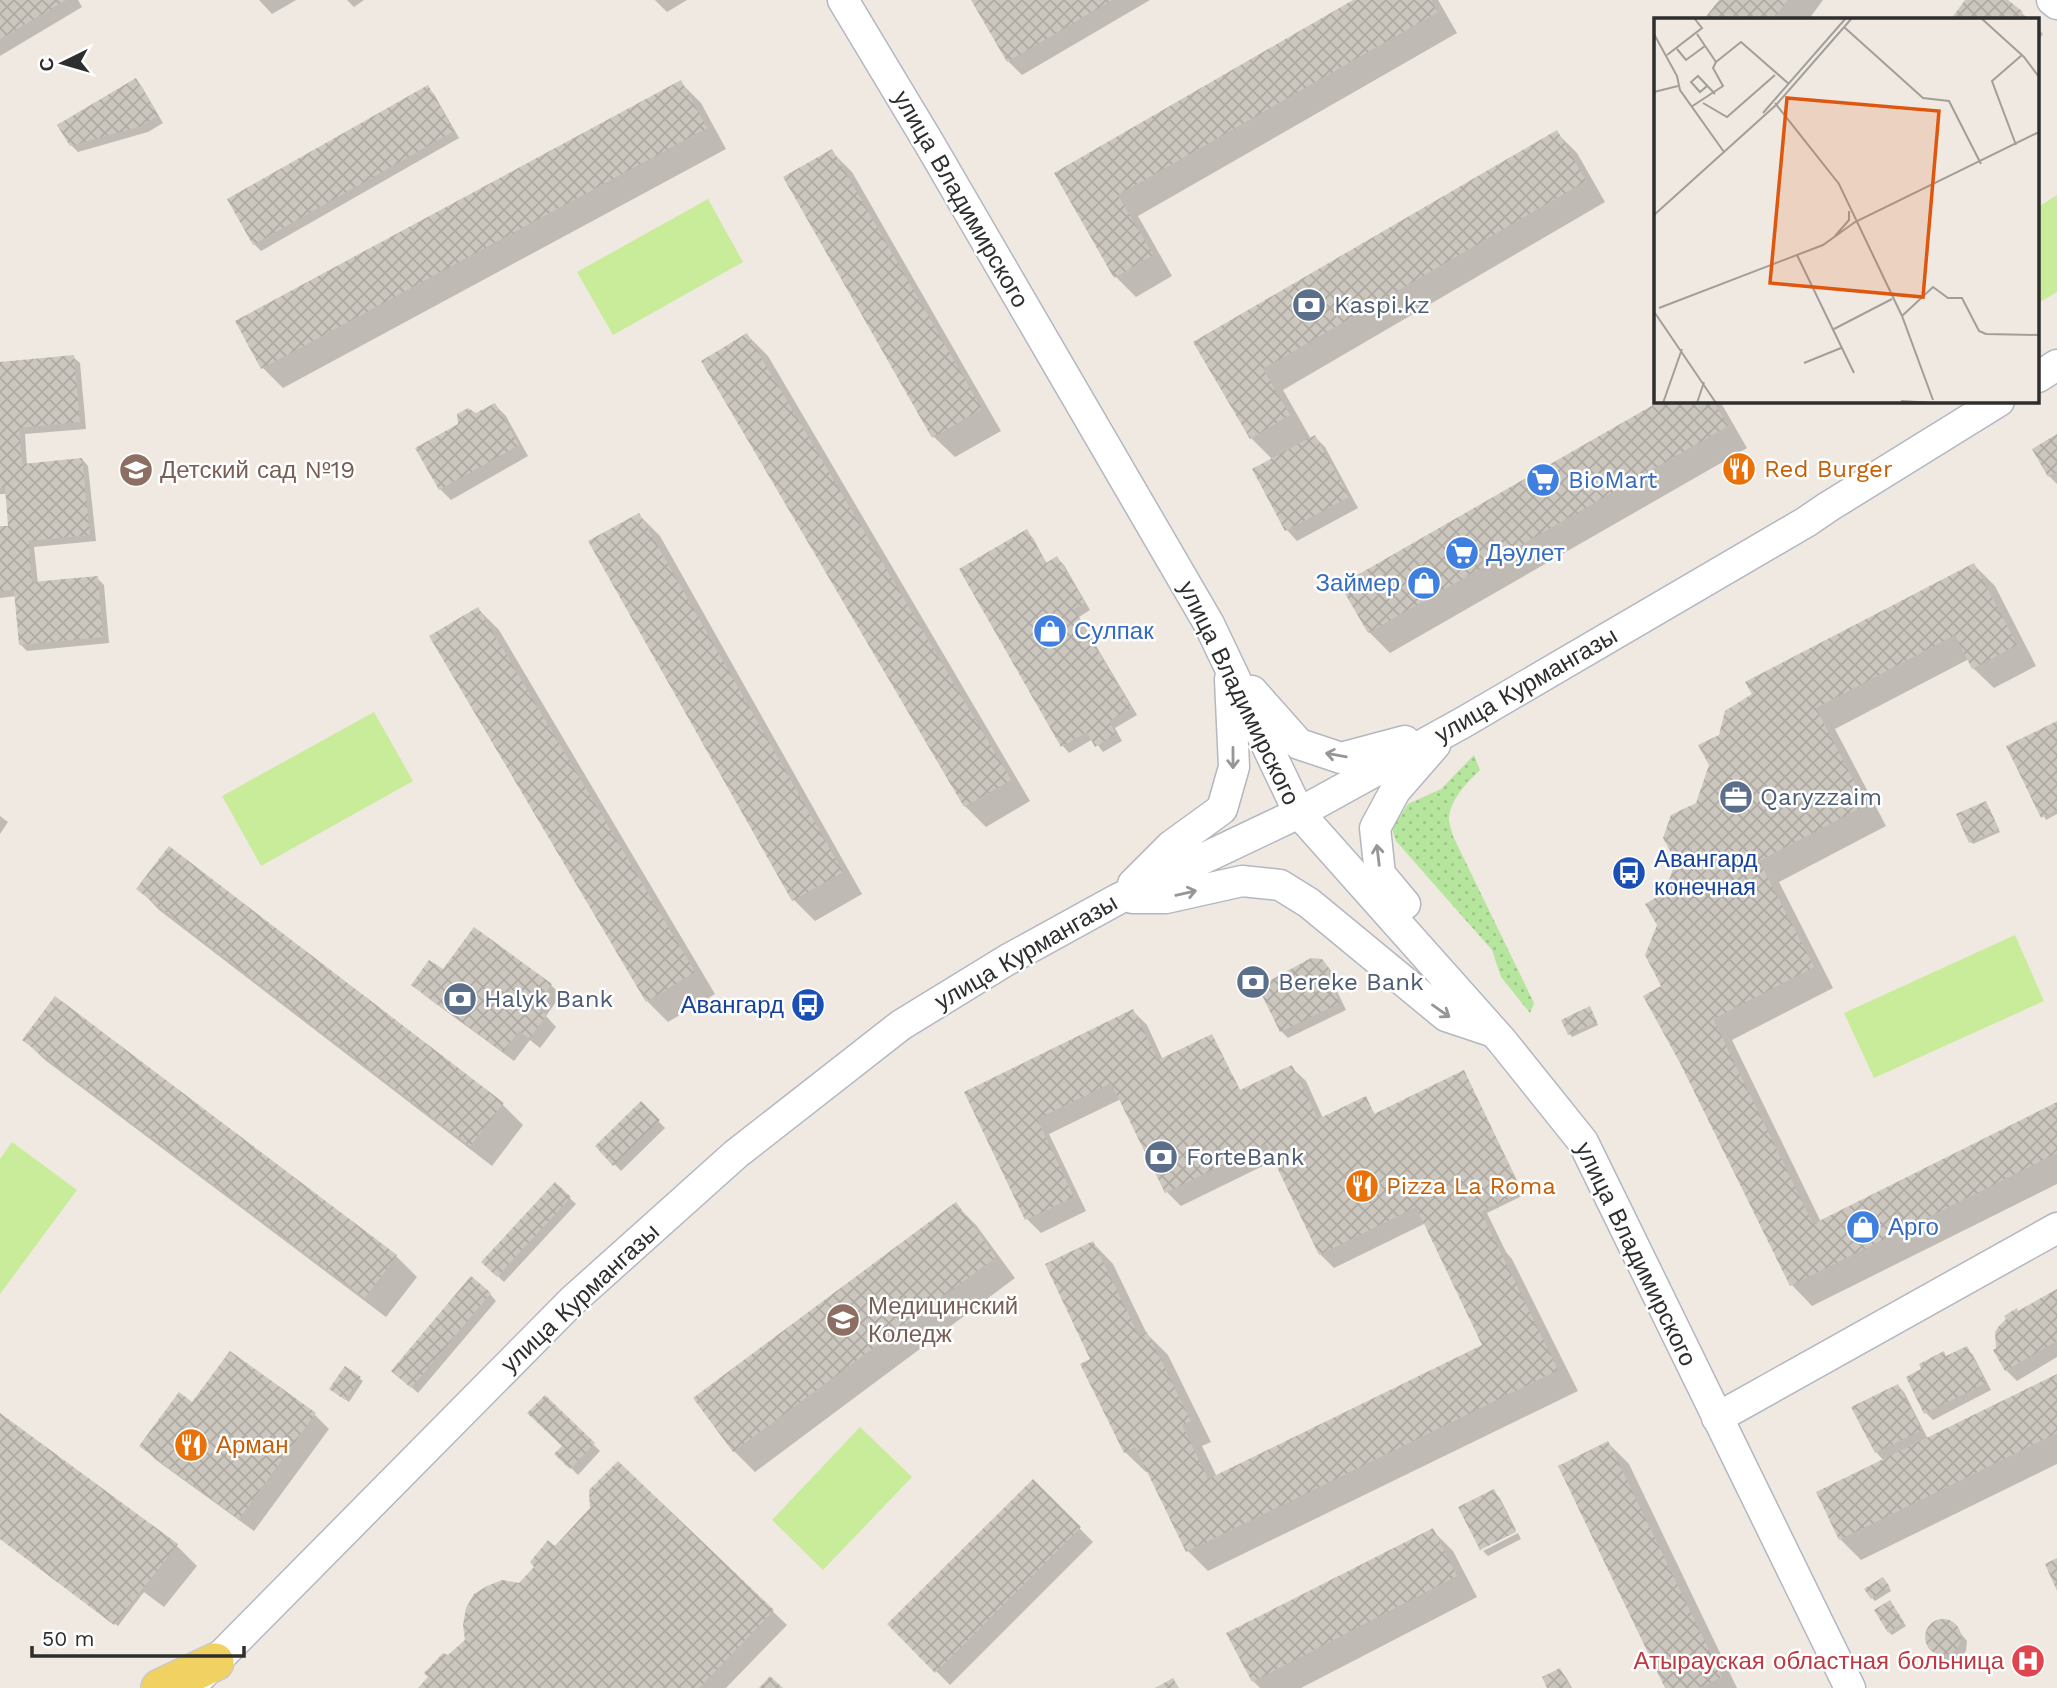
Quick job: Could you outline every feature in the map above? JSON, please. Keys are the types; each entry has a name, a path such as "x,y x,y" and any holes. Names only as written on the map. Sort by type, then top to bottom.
{"main road":[{"path":"160,1688 213,1675"}],"street":[{"name":"улица Владимирского","path":"843,0 1209,624 1299,813 1494,1032 1583,1142 1850,1688"},
{"path":"2052,0 2057,4"},
{"path":"2039,376 2057,365"},
{"name":"улица Курмангазы","path":"189,1688 213,1675 572,1301 736,1154 901,1025 1007,960 1118,899 1299,813 1449,729 1806,522 1997,402"},
{"path":"1229,665 1299,744 1341,758 1449,729"},
{"path":"1118,899 1171,846 1222,809 1234,767 1229,665"},
{"path":"1449,729 1395,790 1375,828 1380,874 1476,989 1494,1032"},
{"path":"1118,899 1166,898 1242,881 1280,885 1309,903 1446,1016 1494,1032"},
{"path":"1717,1418 2057,1228"}],"green space":[{"path":"2057,195 2057,292 2040,302 2039,300 2039,206"},
{"path":"708,199 743,262 613,335 577,272"},
{"path":"374,712 413,781 261,866 222,796"},
{"path":"1474,755 1480,770 1456,798 1449,823 1534,1003 1530,1013 1501,977 1492,950 1396,841 1392,829 1408,804 1441,789"},
{"path":"2015,935 2044,1001 1874,1078 1844,1013"},
{"path":"12,1142 77,1190 0,1294 0,1159"},
{"path":"860,1427 912,1477 823,1570 772,1520"}],"building":[{"path":"0,0 66,0 0,39"},
{"path":"971,0 1112,0 1007,62"},
{"path":"1353,0 1431,0 1438,12 1118,195 1153,255 1114,278 1054,173"},
{"path":"1719,0 1788,0 1774,18 1705,18"},
{"path":"1965,0 2008,0 2023,12 2019,18 1952,18"},
{"path":"136,78 158,116 141,126 70,146 57,125"},
{"path":"681,80 707,128 261,369 235,321"},
{"path":"428,85 454,131 253,245 227,199"},
{"path":"1557,130 1586,181 1263,369 1290,415 1250,439 1193,342"},
{"path":"832,149 982,409 932,438 783,177"},
{"path":"747,333 1011,780 964,807 701,361"},
{"path":"74,355 80,422 19,428 22,464 82,458 90,535 29,541 32,582 98,576 103,637 19,645 14,590 0,591 0,526 8,526 5,487 0,488 0,362"},
{"path":"1658,402 1714,402 1728,426 1368,633 1340,585"},
{"path":"495,403 519,445 439,490 415,448 458,424 457,414 468,408 476,413"},
{"path":"2057,434 2057,472 2048,477 2032,449"},
{"path":"1315,435 1349,497 1285,531 1252,469"},
{"path":"639,513 843,872 792,901 588,541"},
{"path":"1027,529 1046,563 1057,556 1085,603 1074,609 1131,708 1109,721 1116,734 1095,747 1087,732 1061,747 959,569"},
{"path":"1974,563 2017,645 1972,669 1955,635 1816,708 1866,805 1759,861 1814,967 1713,1019 1813,1224 2057,1102 2057,1153 1790,1286 1680,1063 1643,996 1661,986 1645,955 1657,925 1645,904 1664,893 1676,862 1663,838 1671,815 1696,803 1709,765 1698,745 1719,735 1725,711 1752,694 1745,682"},
{"path":"478,607 695,972 646,1002 429,636"},
{"path":"2057,721 2057,810 2041,818 2006,746"},
{"path":"1986,801 1999,829 1969,843 1956,814"},
{"path":"169,846 504,1103 470,1146 136,889"},
{"path":"474,927 552,984 535,1007 547,1015 529,1039 519,1031 503,1052 411,985 429,960 443,969"},
{"path":"1311,958 1322,959 1329,968 1329,978 1340,1003 1280,1032 1258,987"},
{"path":"55,996 397,1255 365,1298 22,1040"},
{"path":"1590,1006 1597,1022 1568,1035 1561,1020"},
{"path":"1133,1009 1158,1060 1212,1034 1240,1090 1292,1065 1318,1119 1366,1096 1374,1114 1464,1070 1522,1192 1481,1212 1558,1370 1186,1552 1135,1447 1124,1453 1080,1364 1090,1359 1045,1264 1093,1241 1139,1336 1147,1332 1191,1421 1182,1425 1208,1479 1482,1345 1416,1207 1319,1255 1266,1144 1165,1193 1111,1083 1037,1119 1074,1197 1025,1220 964,1092"},
{"path":"641,1101 660,1120 613,1166 595,1146"},
{"path":"555,1182 571,1197 497,1277 481,1262"},
{"path":"956,1202 996,1257 733,1452 693,1398"},
{"path":"471,1276 491,1293 411,1388 391,1371"},
{"path":"2057,1289 2057,1341 2005,1371 1993,1350 1996,1348 1995,1332 2006,1319 2004,1316"},
{"path":"1967,1346 1986,1383 1924,1414 1906,1377 1921,1369 1919,1364 1944,1351 1946,1356"},
{"path":"230,1351 316,1413 239,1519 139,1446 179,1392 192,1402"},
{"path":"345,1366 361,1377 345,1400 329,1389"},
{"path":"2057,1374 2057,1433 1839,1540 1816,1492"},
{"path":"1898,1384 1922,1430 1875,1453 1851,1407"},
{"path":"545,1395 595,1443 570,1469 554,1454 562,1446 527,1413"},
{"path":"0,1413 178,1544 114,1625 0,1539"},
{"path":"1608,1441 1722,1677 1699,1688 1665,1688 1558,1466"},
{"path":"618,1461 774,1610 699,1688 418,1688 428,1677 424,1673 443,1653 448,1655 465,1640 463,1625 466,1608 474,1594 502,1580 519,1583 534,1567 530,1562 548,1540 555,1546 590,1508 589,1490"},
{"path":"1033,1479 1081,1527 935,1673 887,1624"},
{"path":"1494,1489 1516,1532 1480,1550 1458,1507"},
{"path":"1433,1528 1457,1576 1252,1682 1226,1633"},
{"path":"2057,1558 2057,1591 2045,1564"},
{"path":"1883,1577 1890,1587 1871,1599 1864,1589"},
{"path":"1890,1600 1904,1622 1888,1633 1874,1610"},
{"path":"1943,1619 1956,1624 1961,1637 1956,1650 1943,1655 1930,1650 1925,1637 1930,1624"},
{"path":"1560,1668 1570,1688 1547,1688 1542,1677"},
{"path":"770,1676 783,1688 759,1688"},
{"path":"1173,1678 1179,1688 1155,1688"}],"place":[{"name":"Kaspi.kz","path":"1309,305"},
{"name":"Red Burger","path":"1739,469"},
{"name":"Детский сад №19","path":"136,470"},
{"name":"BioMart","path":"1543,480"},
{"name":"Дәулет","path":"1462,553"},
{"name":"Займер","path":"1424,583"},
{"name":"Сулпак","path":"1050,631"},
{"name":"Qaryzzaim","path":"1736,797"},
{"name":"Авангард конечная","path":"1629,873"},
{"name":"Bereke Bank","path":"1253,982"},
{"name":"Halyk Bank","path":"460,999"},
{"name":"Авангард","path":"808,1005"},
{"name":"ForteBank","path":"1161,1157"},
{"name":"Pizza La Roma","path":"1362,1186"},
{"name":"Арго","path":"1863,1227"},
{"name":"Медицинский Коледж","path":"843,1320"},
{"name":"Арман","path":"191,1445"},
{"name":"Атырауская областная больница","path":"2028,1661"}]}
